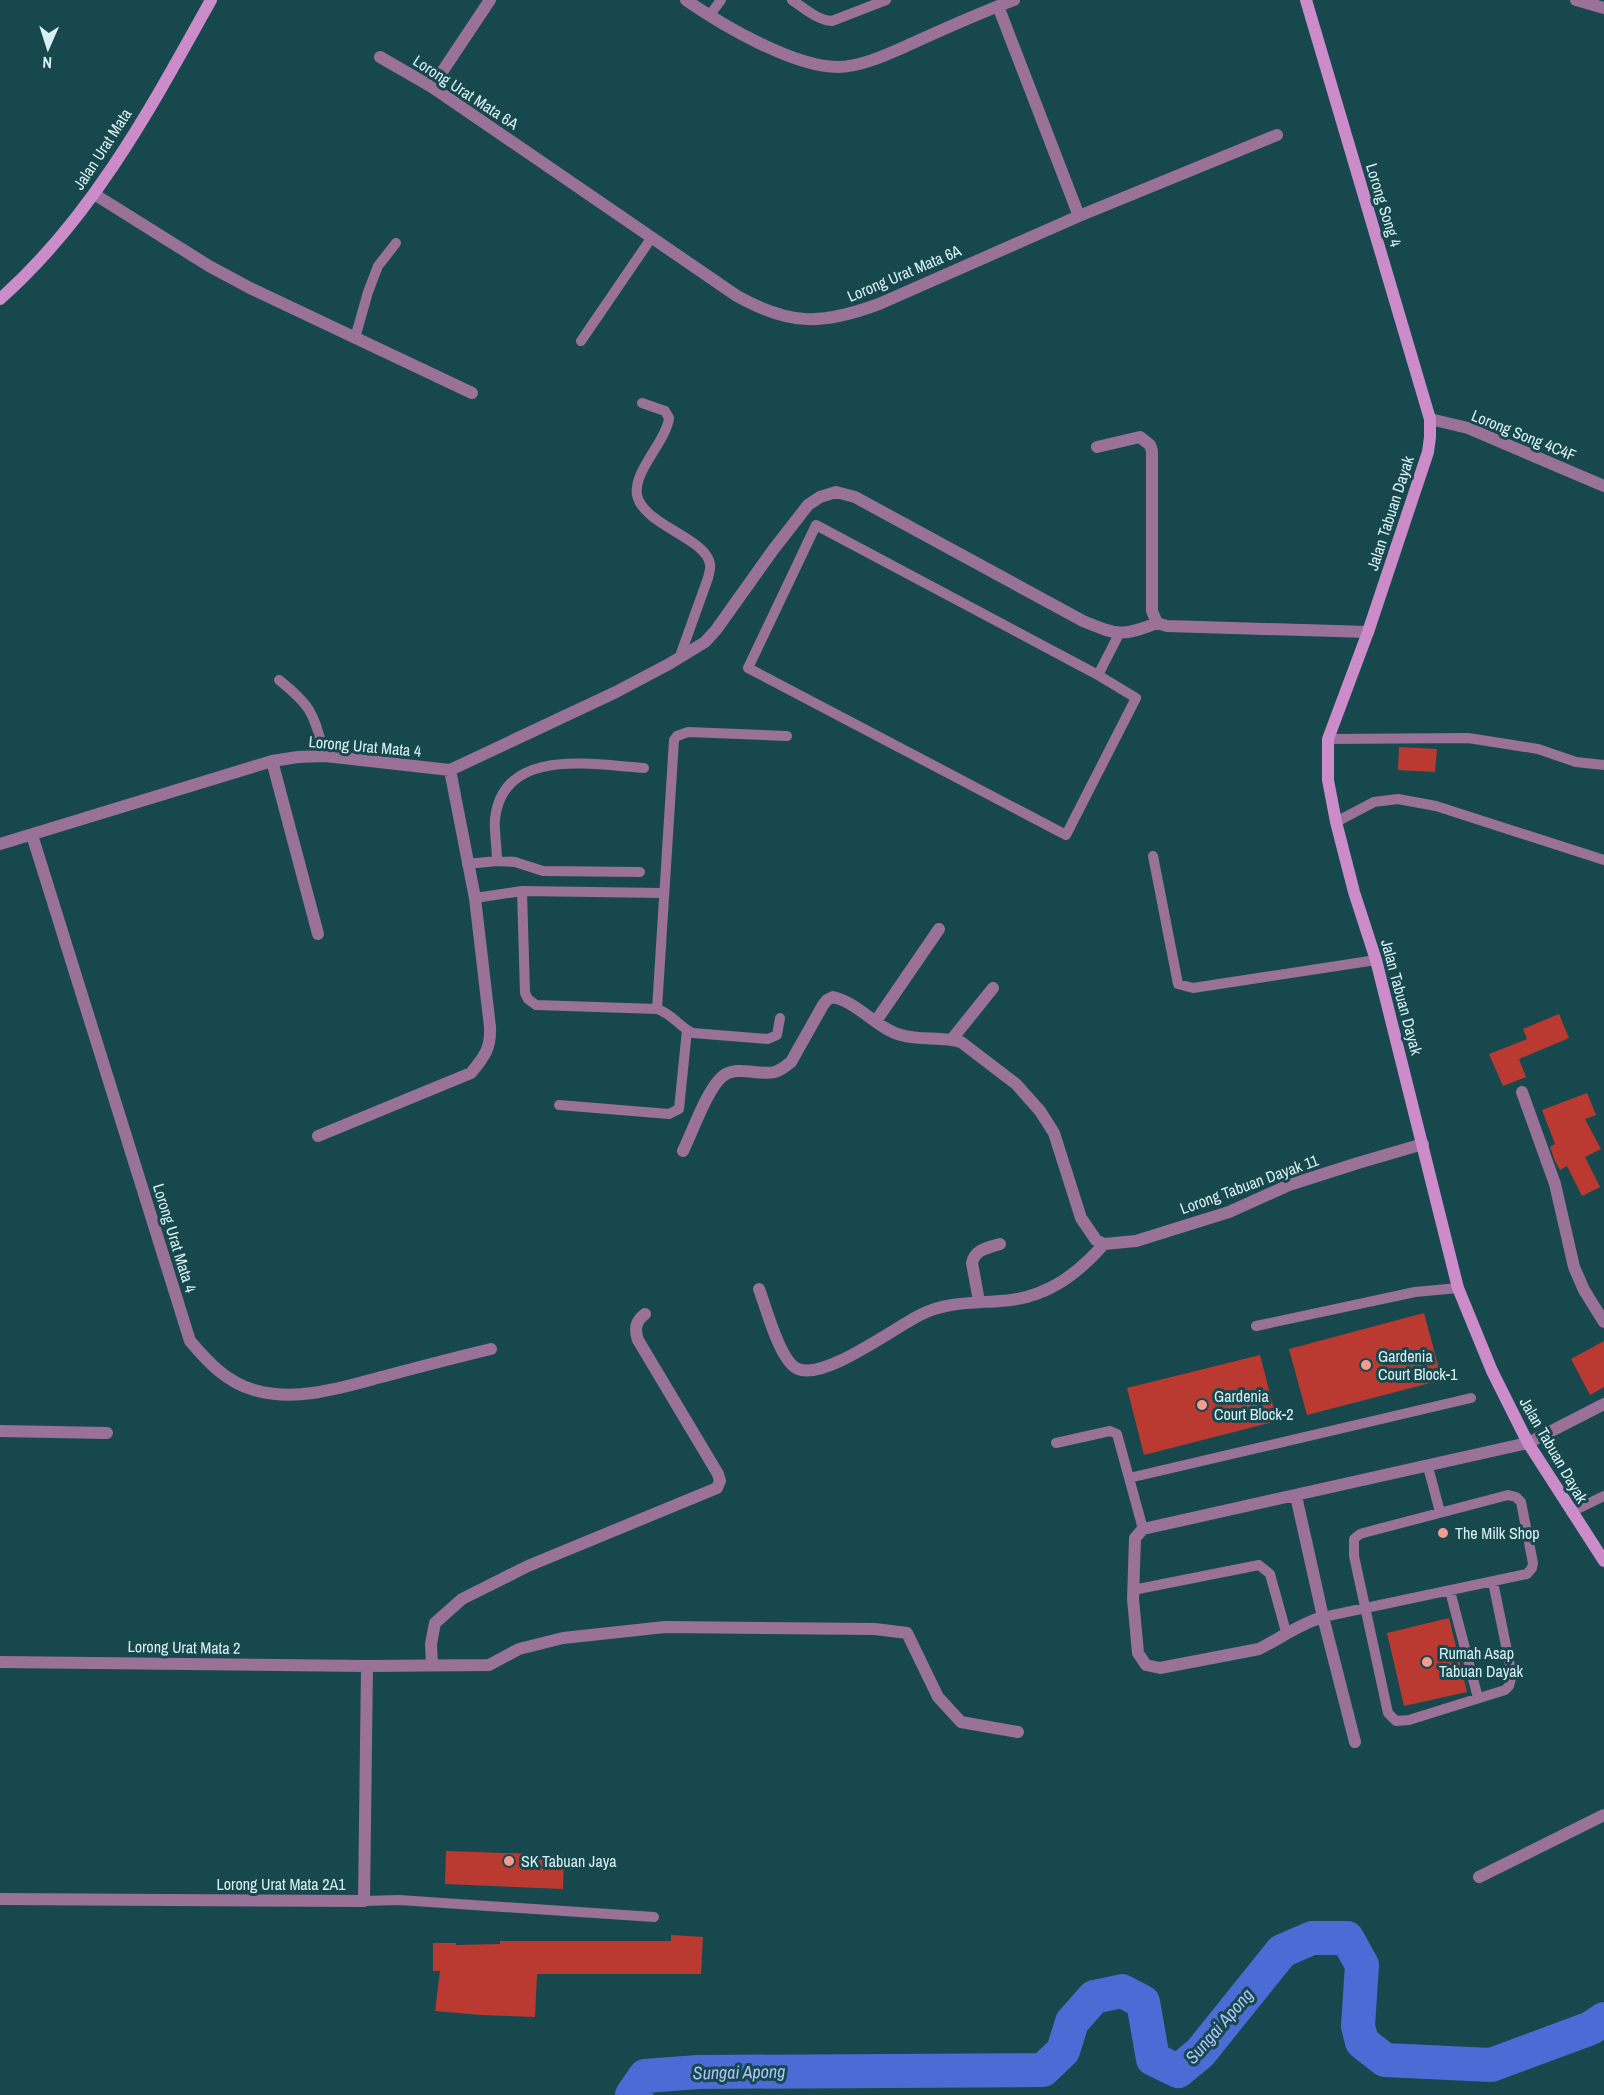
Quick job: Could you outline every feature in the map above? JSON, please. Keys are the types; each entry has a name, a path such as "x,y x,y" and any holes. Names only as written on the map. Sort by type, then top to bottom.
{"street":[{"name":"Jalan Urat Mata","path":"0,299 21,281 77,219 137,127 211,0"},
{"path":"432,87 490,0"},
{"path":"686,0 736,32 773,49 824,66 840,67 894,51 1014,0"},
{"name":"Lorong Song 4","path":"1306,0 1430,419"},
{"path":"1576,0 1604,8"},
{"path":"998,6 1079,216"},
{"name":"Lorong Urat Mata 6A","path":"380,57 432,87 737,296 763,310 804,319 848,315 879,304 1079,216 1278,135"},
{"path":"94,194 208,266 355,339 472,393"},
{"name":"Lorong Song 4C4F","path":"1430,419 1468,429 1604,486"},
{"name":"Jalan Tabuan Dayak","path":"1430,419 1431,437 1428,452 1368,632 1329,739 1328,780 1336,822 1354,892 1376,960 1458,1288 1491,1371 1528,1443 1604,1561"},
{"path":"1096,447 1140,437 1150,445 1152,611 1157,623"},
{"path":"318,1136 471,1072 482,1059 490,1043 475,898 450,770 616,692 705,642 808,505 820,497 836,492 855,497 1083,621 1119,634 1134,632 1157,623 1167,626 1368,632"},
{"name":"Lorong Urat Mata 4","path":"0,844 272,761 325,756 450,770"},
{"path":"272,761 318,934"},
{"name":"Lorong Urat Mata 4","path":"32,835 190,1341 209,1363 230,1380 254,1390 280,1395 322,1392 491,1349"},
{"path":"876,1021 939,929"},
{"path":"952,1039 993,988"},
{"path":"683,1151 711,1092 723,1075 737,1072 776,1072 784,1068 791,1062 826,1000 833,997 842,999 900,1035 952,1039 961,1042 1016,1084 1040,1111 1054,1133 1081,1218 1096,1240 1104,1244 1086,1265 1063,1281 1032,1297 965,1302 922,1314 831,1365 807,1371 797,1369 789,1363 759,1289"},
{"path":"1522,1092 1555,1184 1574,1267 1584,1290 1604,1322"},
{"name":"Lorong Tabuan Dayak 11","path":"1104,1244 1136,1241 1229,1212 1289,1185 1423,1144"},
{"path":"979,1302 973,1257 976,1253 1000,1244"},
{"path":"432,1665 431,1644 435,1623 462,1599 528,1566 717,1488 720,1481 718,1474 638,1340 636,1325 645,1314"},
{"path":"1323,1617 1286,1632 1259,1649 1153,1668 1146,1665 1138,1653 1133,1590 1135,1538 1143,1529 1528,1443 1604,1404"},
{"path":"0,1431 107,1433"},
{"path":"1296,1496 1323,1617 1355,1742"},
{"name":"Lorong Urat Mata 2","path":"0,1662 489,1665 519,1649 563,1638 665,1627 874,1629 907,1633 938,1697 961,1722 1018,1732"},
{"name":"Lorong Urat Mata 2A1","path":"0,1899 364,1900 367,1666"},
{"path":"1479,1876 1604,1815"}],"lane":[{"path":"709,16 722,0"},
{"path":"792,0 824,21 838,20 869,3 886,0"},
{"path":"581,341 652,237"},
{"path":"355,339 378,266 396,243"},
{"path":"642,403 665,411 669,418 665,432 638,481 636,492 640,504 647,512 699,549 707,556 710,565 708,578 680,656"},
{"path":"816,525 1098,675 1136,698 1066,835 748,668 816,525"},
{"path":"1098,675 1119,634"},
{"path":"279,680 303,700 314,716 325,756"},
{"path":"657,1009 674,740 677,735 688,732 787,736"},
{"path":"1329,739 1468,738 1528,747 1576,762 1604,765"},
{"path":"497,861 495,820 501,796 512,780 541,767 555,764 644,768"},
{"path":"1336,822 1374,802 1398,800 1436,806 1604,860"},
{"path":"1153,856 1178,984 1193,988 1376,960"},
{"path":"467,864 497,861 515,862 543,871 640,872"},
{"path":"475,898 522,891 663,894"},
{"path":"522,891 525,993 531,1003 543,1006 657,1009 667,1013 693,1033 768,1039 777,1035 780,1018"},
{"path":"559,1105 669,1114 675,1112 679,1109 687,1030"},
{"path":"1256,1326 1415,1292 1458,1288"},
{"path":"1129,1478 1471,1398"},
{"path":"1056,1443 1110,1431 1117,1434 1143,1529"},
{"path":"1428,1467 1440,1512"},
{"path":"1323,1617 1365,1609 1527,1574 1532,1568 1521,1502 1516,1497 1508,1495 1360,1534 1354,1539 1354,1556 1365,1609 1388,1713 1396,1721 1409,1720 1505,1690 1509,1686 1512,1681 1493,1582"},
{"path":"1571,1512 1604,1496"},
{"path":"1133,1590 1259,1565 1270,1574 1286,1632"},
{"path":"1450,1591 1478,1698"},
{"path":"364,1900 399,1900 654,1917"}],"building":[{"path":"1399,747 1437,749 1435,772 1398,770"},
{"path":"1559,1014 1569,1038 1519,1059 1526,1077 1503,1086 1489,1054 1527,1039 1523,1029"},
{"path":"1587,1093 1596,1115 1585,1119 1601,1149 1585,1157 1600,1187 1582,1196 1567,1166 1560,1170 1555,1161 1550,1147 1555,1144 1542,1110"},
{"name":"Gardenia Court Block-1","path":"1424,1313 1442,1380 1307,1415 1289,1349"},
{"path":"1604,1341 1604,1387 1590,1395 1571,1359"},
{"name":"Gardenia Court Block-2","path":"1260,1355 1277,1421 1144,1455 1127,1388"},
{"name":"Rumah Asap Tabuan Dayak","path":"1449,1618 1467,1692 1404,1706 1387,1633"},
{"path":"446,1851 564,1855 563,1889 445,1884"},
{"path":"671,1935 703,1937 701,1974 537,1974 535,2017 435,2011 440,1971 433,1971 433,1943 456,1943 456,1945 500,1944 500,1941 671,1941"}],"waterway":[{"name":"Sungai Apong","path":"632,2095 645,2076 698,2072 1043,2070 1063,2051 1072,2022 1094,1997 1122,1991 1143,2002 1153,2059 1178,2071 1200,2053 1282,1951 1312,1938 1347,1938 1362,1965 1358,2026 1362,2042 1385,2060 1491,2065 1591,2028 1604,2019"}],"place":[{"name":"Gardenia Court Block-1","path":"1366,1365"},
{"name":"Gardenia Court Block-2","path":"1202,1405"},
{"name":"The Milk Shop","path":"1443,1533"},
{"name":"Rumah Asap Tabuan Dayak","path":"1427,1662"},
{"name":"SK Tabuan Jaya","path":"509,1861"}]}
